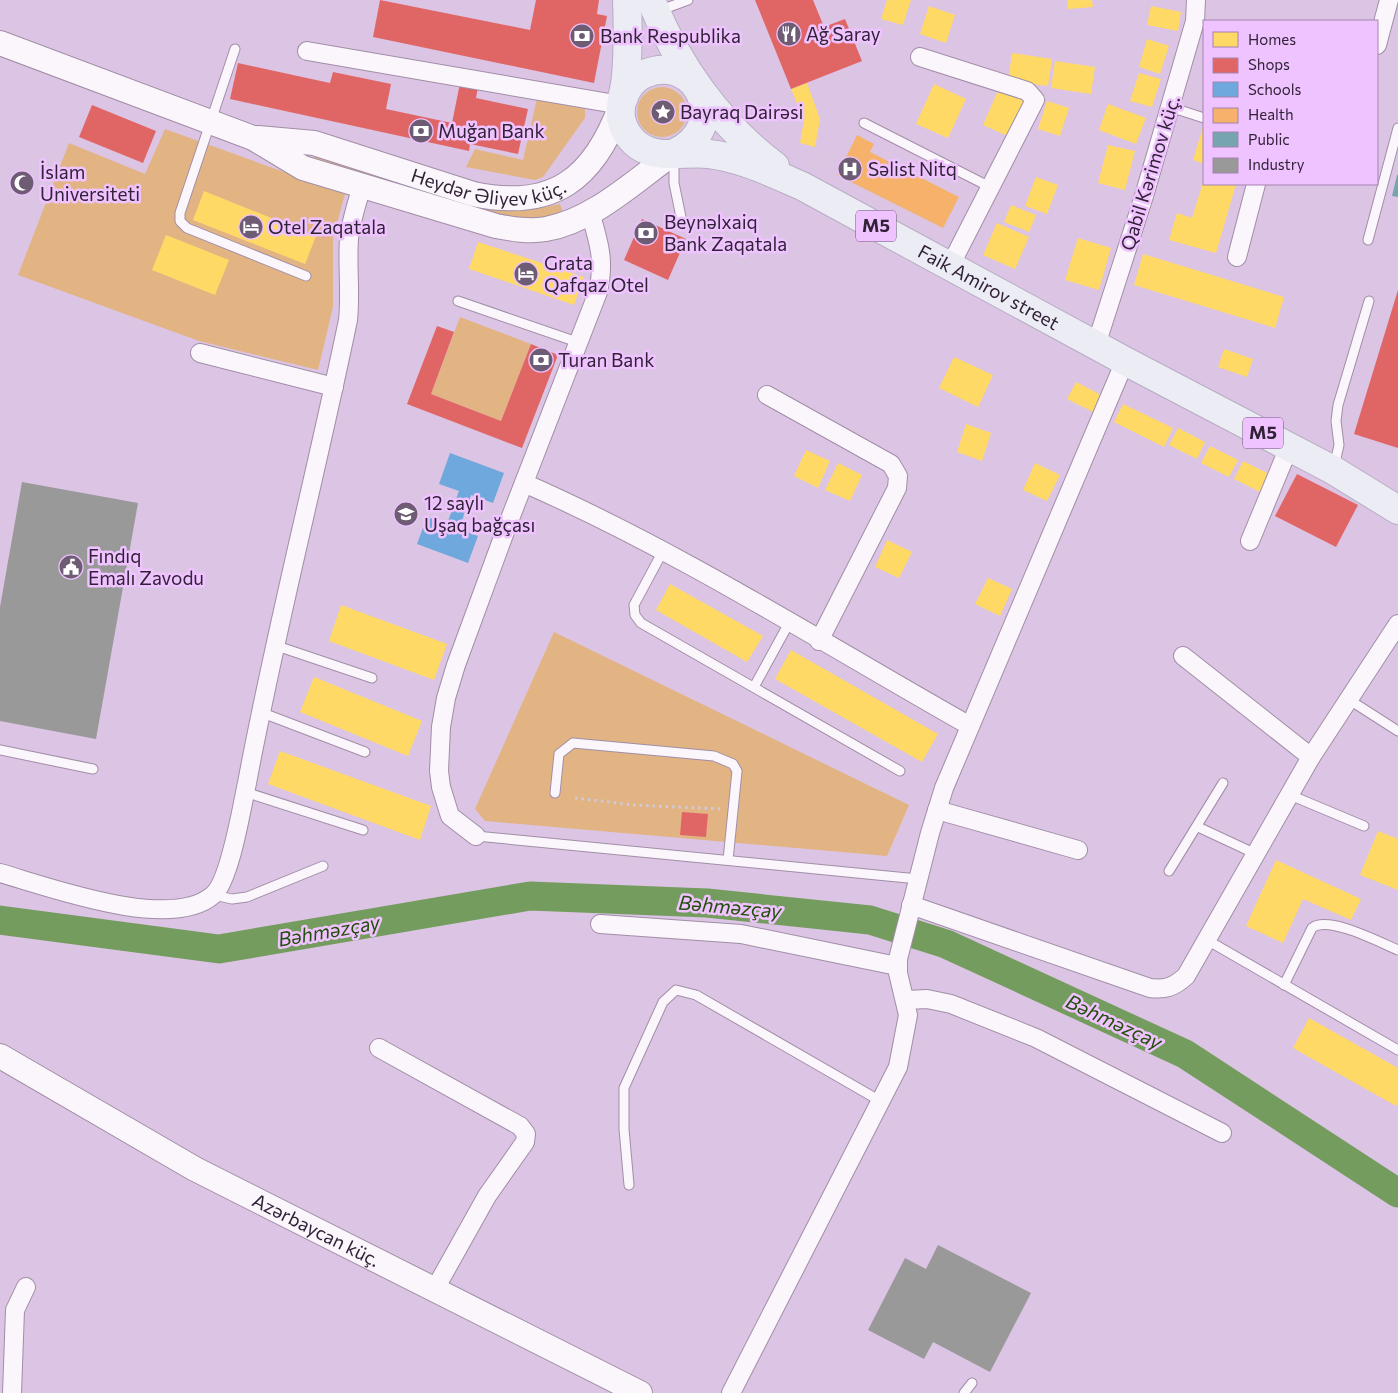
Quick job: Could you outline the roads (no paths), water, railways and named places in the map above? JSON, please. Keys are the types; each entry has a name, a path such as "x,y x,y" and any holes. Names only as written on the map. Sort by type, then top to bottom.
{"highway":[{"path":"627,0 627,58 621,105 624,129 630,139 650,152 708,154 731,158 757,166 802,186"},
{"path":"653,6 696,85 705,107 703,124 695,140 674,153"},
{"path":"621,105 625,93 632,83 652,71 676,71 687,76 696,85 743,139 802,186"},
{"name":"Faik Amirov street","path":"802,186 1096,345"},
{"name":"M5","path":"1096,345 1333,470 1398,510"}],"main road":[{"path":"0,44 254,138 303,168 496,226 521,230 545,229 571,222 590,212 674,153"},
{"name":"Heydər Əliyev küç.","path":"254,138 314,143 473,194 500,199 525,199 551,193 572,181 588,166 613,128 621,105"},
{"name":"Azərbaycan küç.","path":"0,1056 195,1169 640,1393"}],"street":[{"name":"Qabil Kərimov küç.","path":"1096,345 1195,21 1196,0"},
{"path":"1378,41 1389,0"},
{"path":"307,51 621,105"},
{"path":"920,56 1028,91 1035,100 950,266"},
{"path":"1237,257 1256,185"},
{"path":"0,873 99,901 159,910 195,905 214,895 229,862 274,645 334,387 350,300 349,240 351,222 362,186"},
{"path":"476,836 450,816 439,771 441,728 456,665 506,529 596,300 602,271 600,244 590,212"},
{"path":"200,353 334,387"},
{"path":"731,1393 882,1102 900,1058 908,1015 898,962 910,909 937,810 970,726 1125,361"},
{"path":"767,396 891,464 898,476 897,488 819,640"},
{"path":"1250,541 1289,447"},
{"path":"524,483 590,512 664,550 970,726"},
{"path":"910,909 1150,988 1163,989 1177,985 1186,976 1290,795 1348,699 1398,624"},
{"path":"1183,656 1312,758"},
{"path":"937,810 1078,850"},
{"path":"600,924 741,934 898,962"},
{"path":"906,1000 927,999 951,1004 1036,1038 1222,1133"},
{"path":"379,1048 520,1126 526,1134 525,1142 487,1196 435,1289"},
{"path":"12,1393 15,1310 26,1287"}],"lane":[{"path":"653,6 688,0"},
{"path":"234,49 180,213 180,221 187,228 306,276"},
{"path":"1170,107 1203,118"},
{"path":"864,123 990,187"},
{"path":"1368,240 1398,128"},
{"path":"674,153 674,183 682,222"},
{"path":"458,301 580,343"},
{"path":"1333,470 1339,444 1336,420 1338,405 1368,301"},
{"path":"664,550 634,606 635,616 641,623 900,771"},
{"path":"754,687 789,623"},
{"path":"274,645 372,678"},
{"path":"1348,699 1398,731"},
{"path":"260,712 365,752"},
{"path":"555,793 559,754 573,743 714,756 733,764 737,771 728,860"},
{"path":"0,750 93,769"},
{"path":"1169,871 1223,784"},
{"path":"245,792 362,830"},
{"path":"1290,795 1364,826"},
{"path":"1198,827 1256,854"},
{"path":"476,836 918,879"},
{"path":"214,895 232,899 247,897 323,866"},
{"path":"1284,985 1312,928 1317,924 1339,926 1398,950"},
{"path":"1207,940 1398,1050"},
{"path":"630,1185 624,1129 624,1088 663,1002 676,990 696,995 882,1102"},
{"path":"964,1393 972,1383"}],"waterway":[{"name":"Bəhməzçay","path":"0,920 219,949 530,896 707,903 870,920 946,944 1185,1054 1398,1193"}],"place":[{"name":"Ağ Saray","path":"789,34"},
{"name":"Bank Respublika","path":"582,36"},
{"name":"Bayraq Dairəsi","path":"663,112"},
{"name":"Muğan Bank","path":"421,131"},
{"name":"Səlist Nitq","path":"850,169"},
{"name":"İslam Universiteti","path":"22,183"},
{"name":"Otel Zaqatala","path":"251,227"},
{"name":"Beynəlxaiq Bank Zaqatala","path":"646,233"},
{"name":"Grata Qafqaz Otel","path":"526,274"},
{"name":"Turan Bank","path":"541,360"},
{"name":"12 saylı Uşaq bağçası","path":"406,514"},
{"name":"Fındıq Emalı Zavodu","path":"71,567"}]}
